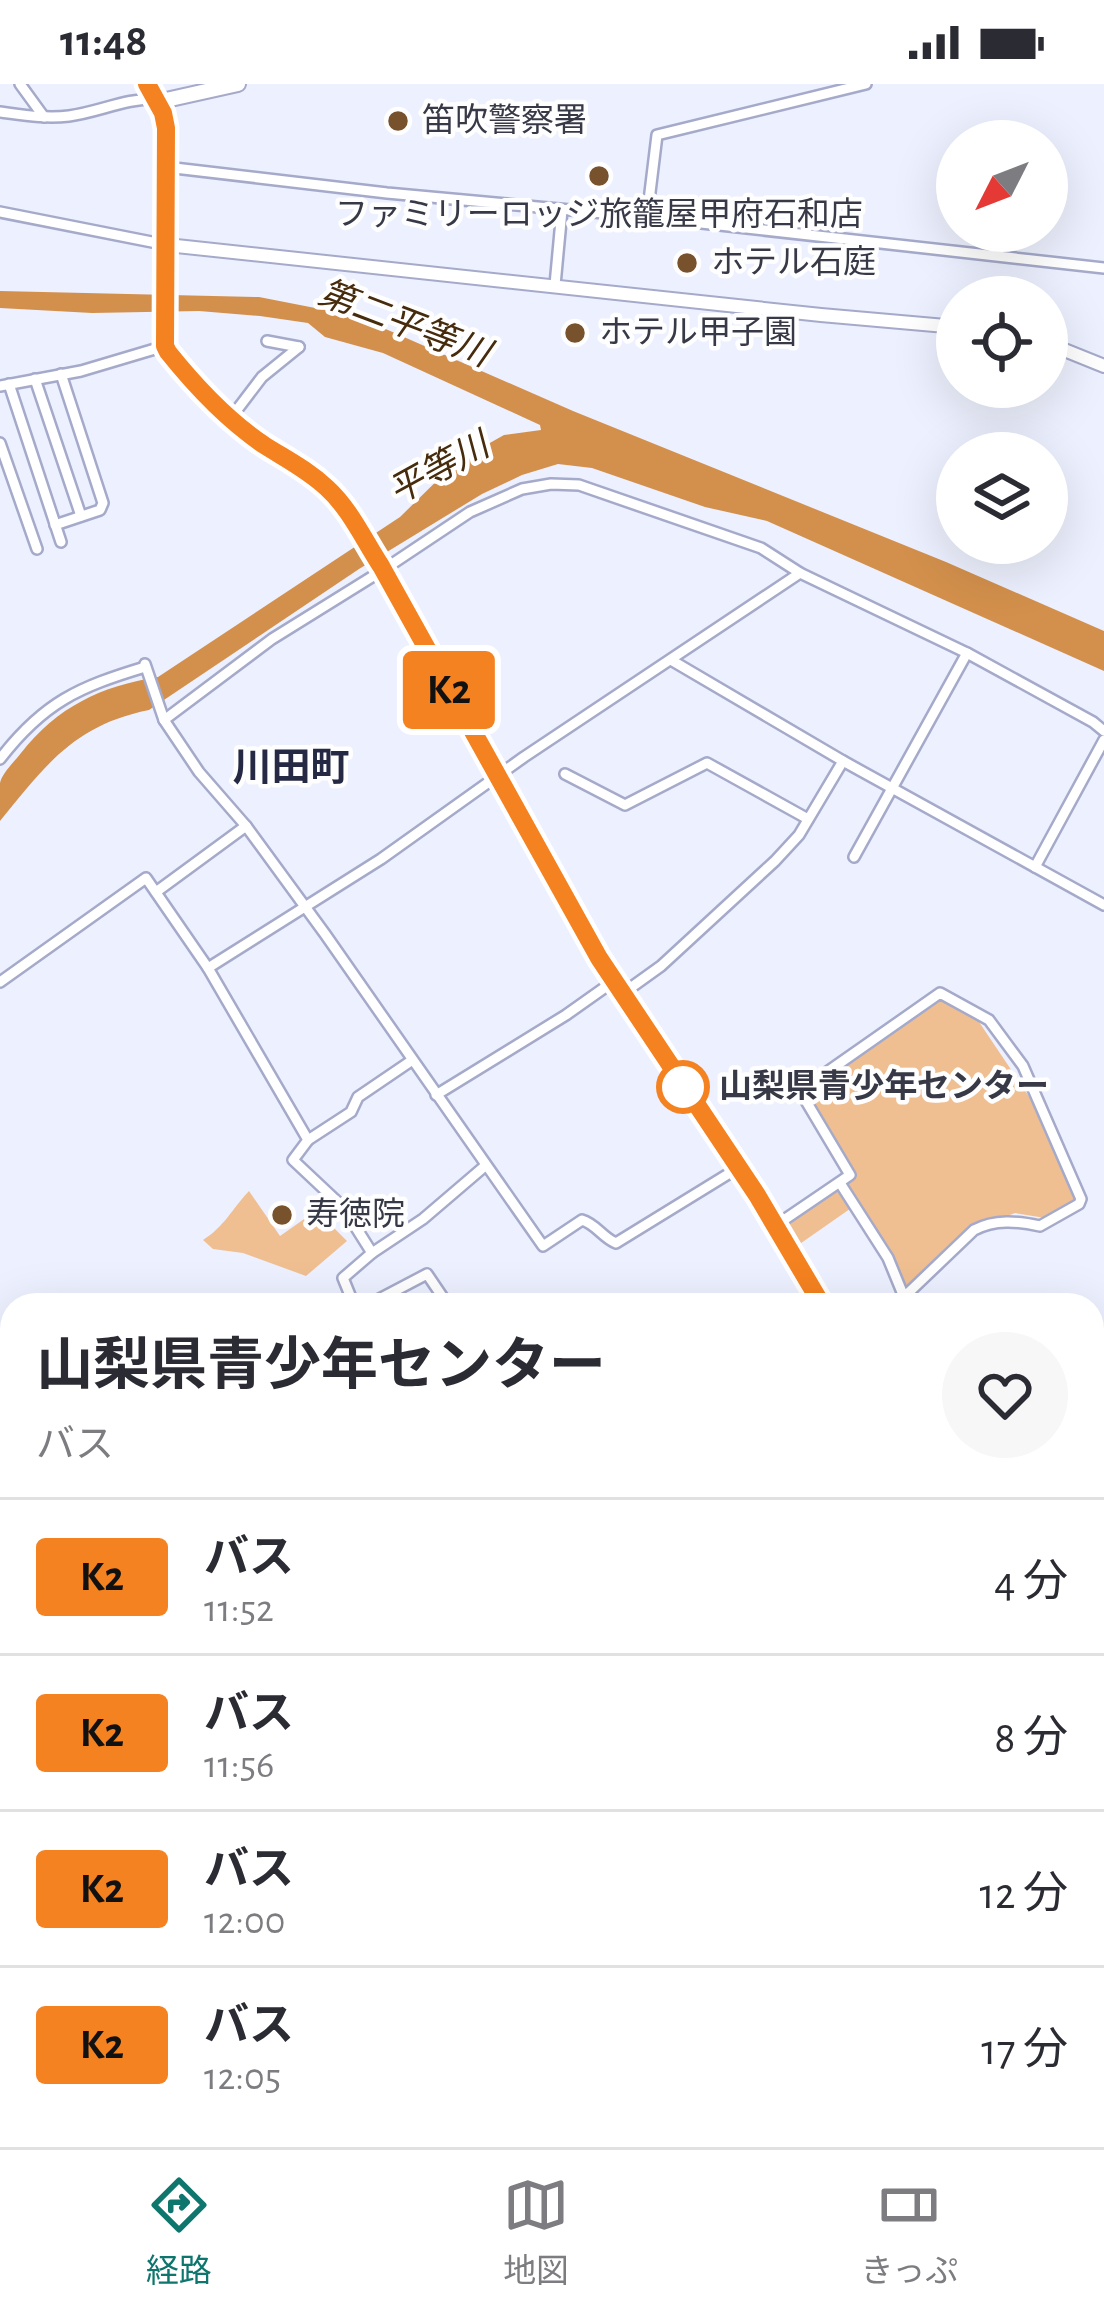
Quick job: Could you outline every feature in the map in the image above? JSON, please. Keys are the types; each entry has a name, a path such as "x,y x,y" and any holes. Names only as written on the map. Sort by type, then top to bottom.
{"highway":[{"path":"152,92 166,128 165,346 230,419 329,489 360,533 618,988 815,1293"}],"main road":[{"path":"152,92 238,84"}],"street":[{"path":"20,84 44,117"},
{"path":"809,84 812,98"},
{"path":"647,217 657,135 866,84"},
{"path":"0,112 72,116 152,92"},
{"path":"166,167 1104,268"},
{"path":"555,285 562,210"},
{"path":"0,212 167,245 936,324"},
{"path":"230,419 262,377 299,347 267,341"},
{"path":"61,542 5,385 165,346"},
{"path":"1068,351 1104,366"},
{"path":"55,525 100,510 103,502 61,374"},
{"path":"35,379 81,517"},
{"path":"0,443 4,469 37,549"},
{"path":"164,720 272,639 470,512 522,489 579,485 761,548 800,573 967,653 1093,722 1104,736 1035,867"},
{"path":"208,968 381,859 800,573"},
{"path":"854,857 967,653"},
{"path":"671,660 1104,905"},
{"path":"0,759 39,716 84,686 145,667 164,720 199,772 246,826 543,1246 582,1220 616,1244 738,1168"},
{"path":"436,1095 566,1016 661,966 799,835 843,761"},
{"path":"565,773 625,805 707,763 808,819"},
{"path":"156,892 246,826"},
{"path":"0,982 146,878 208,968 308,1140"},
{"path":"776,1226 850,1174 800,1091 940,993 989,1020 1023,1066 1081,1199 1040,1226 988,1223 974,1230 908,1293"},
{"path":"371,1253 343,1208 293,1160 308,1140 352,1112 358,1097 411,1061"},
{"path":"349,1293 343,1278 485,1166"},
{"path":"840,1183 889,1258 902,1293"},
{"path":"391,1293 428,1274 440,1293"}],"shaded area":[{"path":"0,291 259,297 356,316 1104,631 1104,671 767,521 705,507 592,468 558,464 482,494 359,569 149,710 81,737 47,766 0,821 3,775 65,711 118,686 158,677 400,517 456,462 504,435 541,430 540,425 383,353 325,337 308,323 199,311 92,313 0,308"},
{"path":"939,999 977,1019 1030,1098 1078,1199 1045,1218 1015,1213 985,1220 907,1290 857,1204 794,1248 781,1225 854,1175 806,1094"},
{"path":"249,1191 280,1236 327,1203 339,1213 331,1225 347,1241 306,1276 243,1253 213,1249 203,1240"}],"bus line":[{"name":"K2","path":"147,84 166,128 168,352 230,419 306,470 346,511 599,958 757,1195 815,1293"}],"place":[{"name":"笛吹警察署","path":"398,121"},
{"name":"ファミリーロッジ旅籠屋甲府石和店","path":"599,176"},
{"name":"ホテル石庭","path":"687,263"},
{"name":"ホテル甲子園","path":"575,333"},
{"name":"山梨県青少年センター","path":"683,1087"},
{"name":"寿徳院","path":"282,1215"}],"district":[{"name":"川田町","path":"291,768"}],"water label":[{"name":"第二平等川","path":"404,324"},
{"name":"平等川","path":"439,469"}]}
